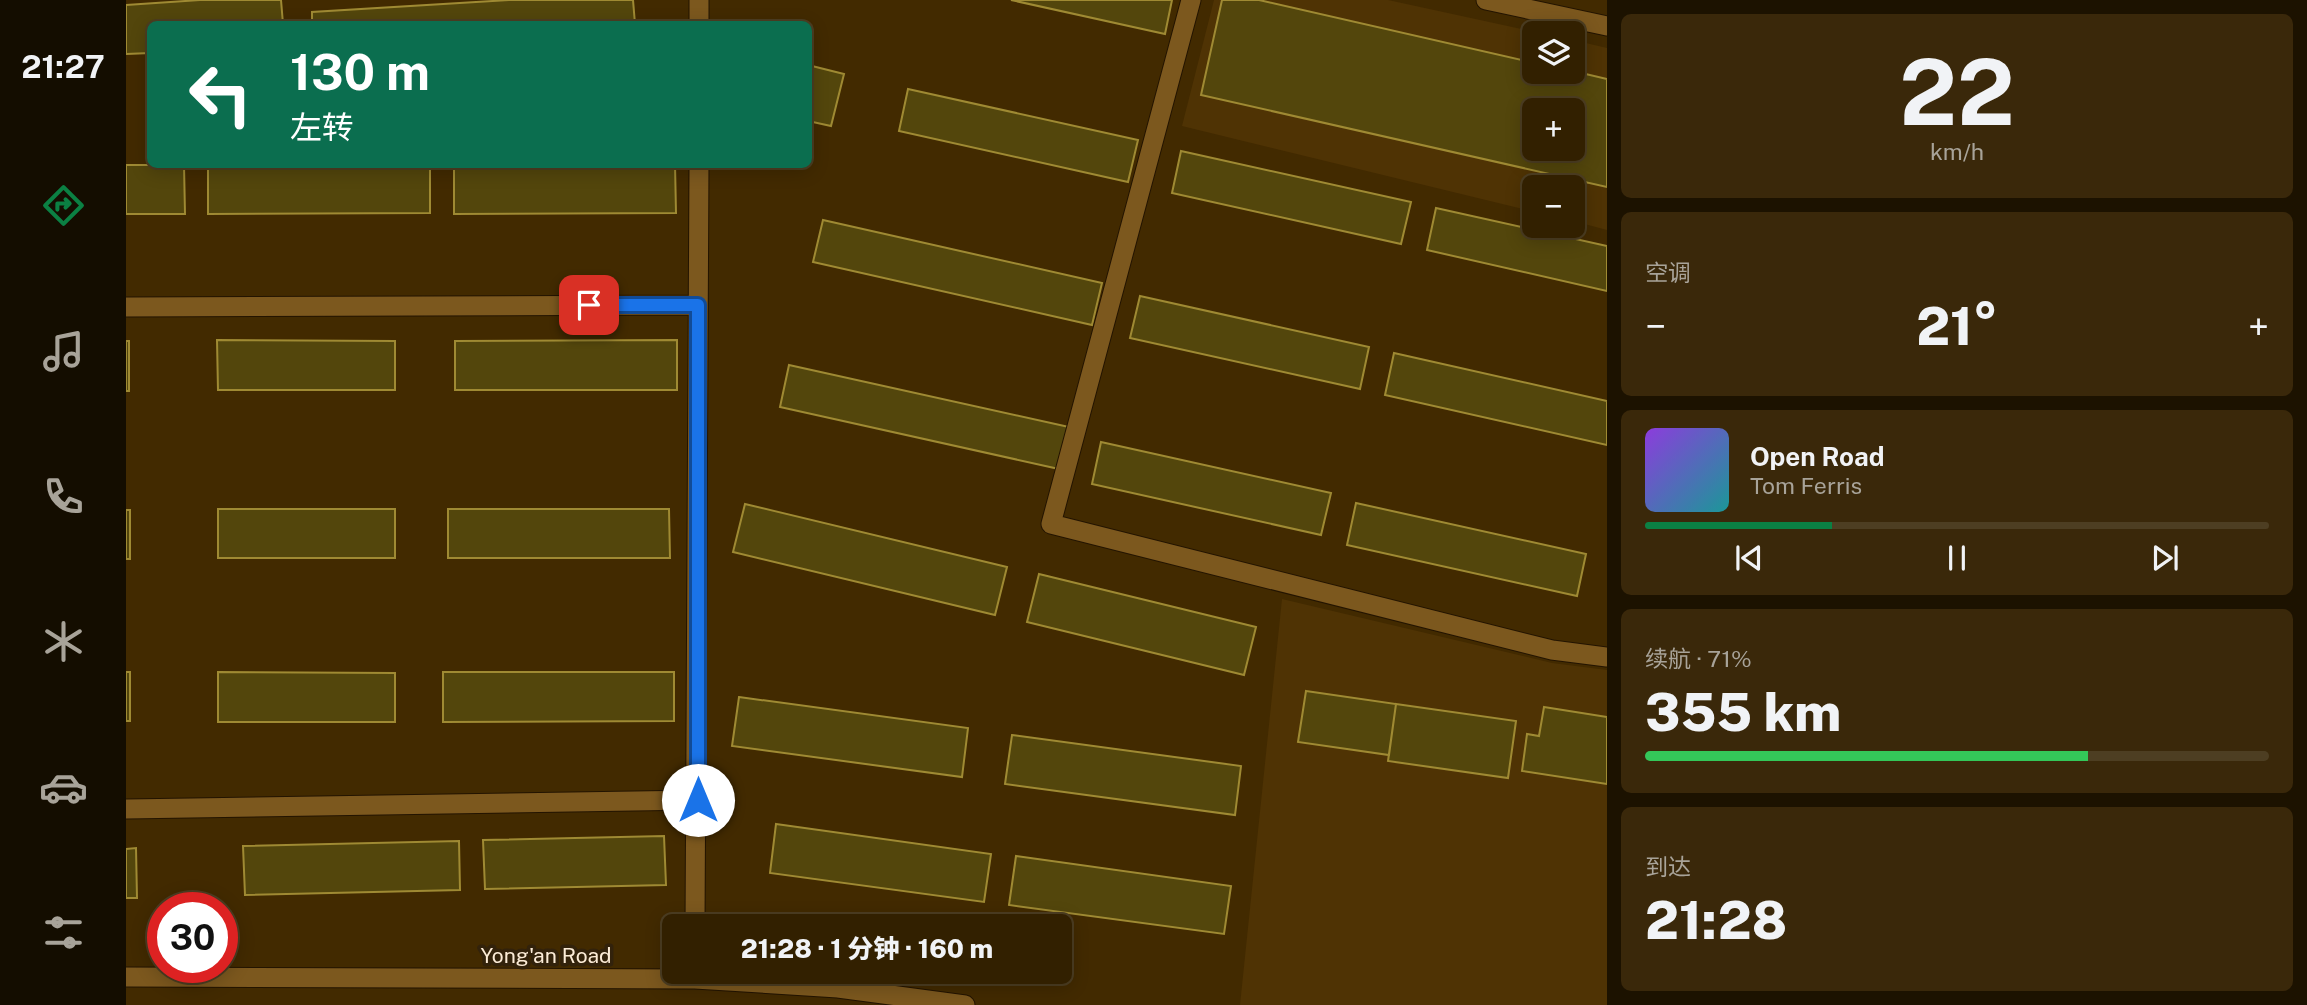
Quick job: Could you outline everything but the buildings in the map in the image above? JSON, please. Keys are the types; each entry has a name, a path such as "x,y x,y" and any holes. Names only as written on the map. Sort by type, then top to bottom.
{"street":[{"path":"699,0 699,21"},
{"path":"1191,0 1051,524 1552,650 1607,657"},
{"path":"1486,0 1607,26"},
{"path":"695,914 698,800 699,168"},
{"path":"126,307 698,305"},
{"path":"126,809 698,800"},
{"name":"Yong'an Road","path":"126,977 662,975"},
{"name":"Yong'an Road","path":"794,984 965,1005"}],"shaded area":[{"path":"1214,0 1388,0 1522,29 1522,84 1585,84 1585,43 1607,48 1607,230 1585,224 1585,175 1522,175 1522,209 1182,126"},
{"path":"1282,599 1552,663 1607,670 1607,1005 1240,1005"}],"route":[{"path":"589,305 698,305 698,800"}]}
